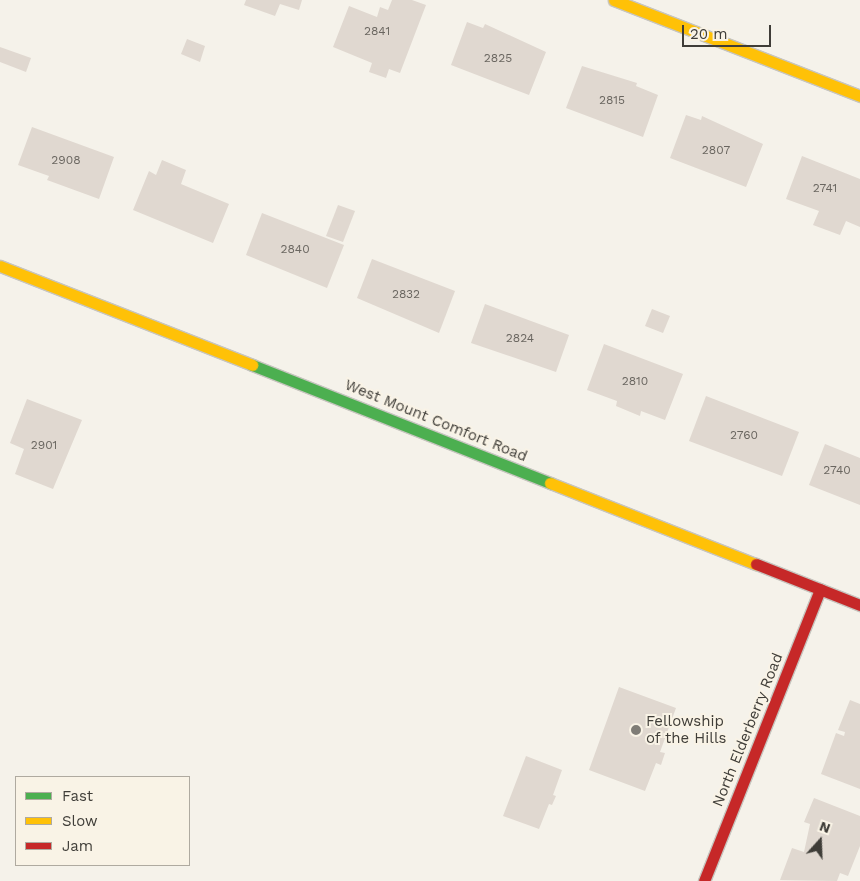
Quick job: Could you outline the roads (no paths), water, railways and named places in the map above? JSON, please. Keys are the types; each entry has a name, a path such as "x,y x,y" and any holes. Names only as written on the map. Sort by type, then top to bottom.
{"street":[{"path":"614,0 860,96"},
{"name":"West Mount Comfort Road","path":"0,266 860,605"},
{"name":"North Elderberry Road","path":"704,881 820,589"}],"place":[{"name":"Fellowship of the Hills","path":"636,730"}]}
